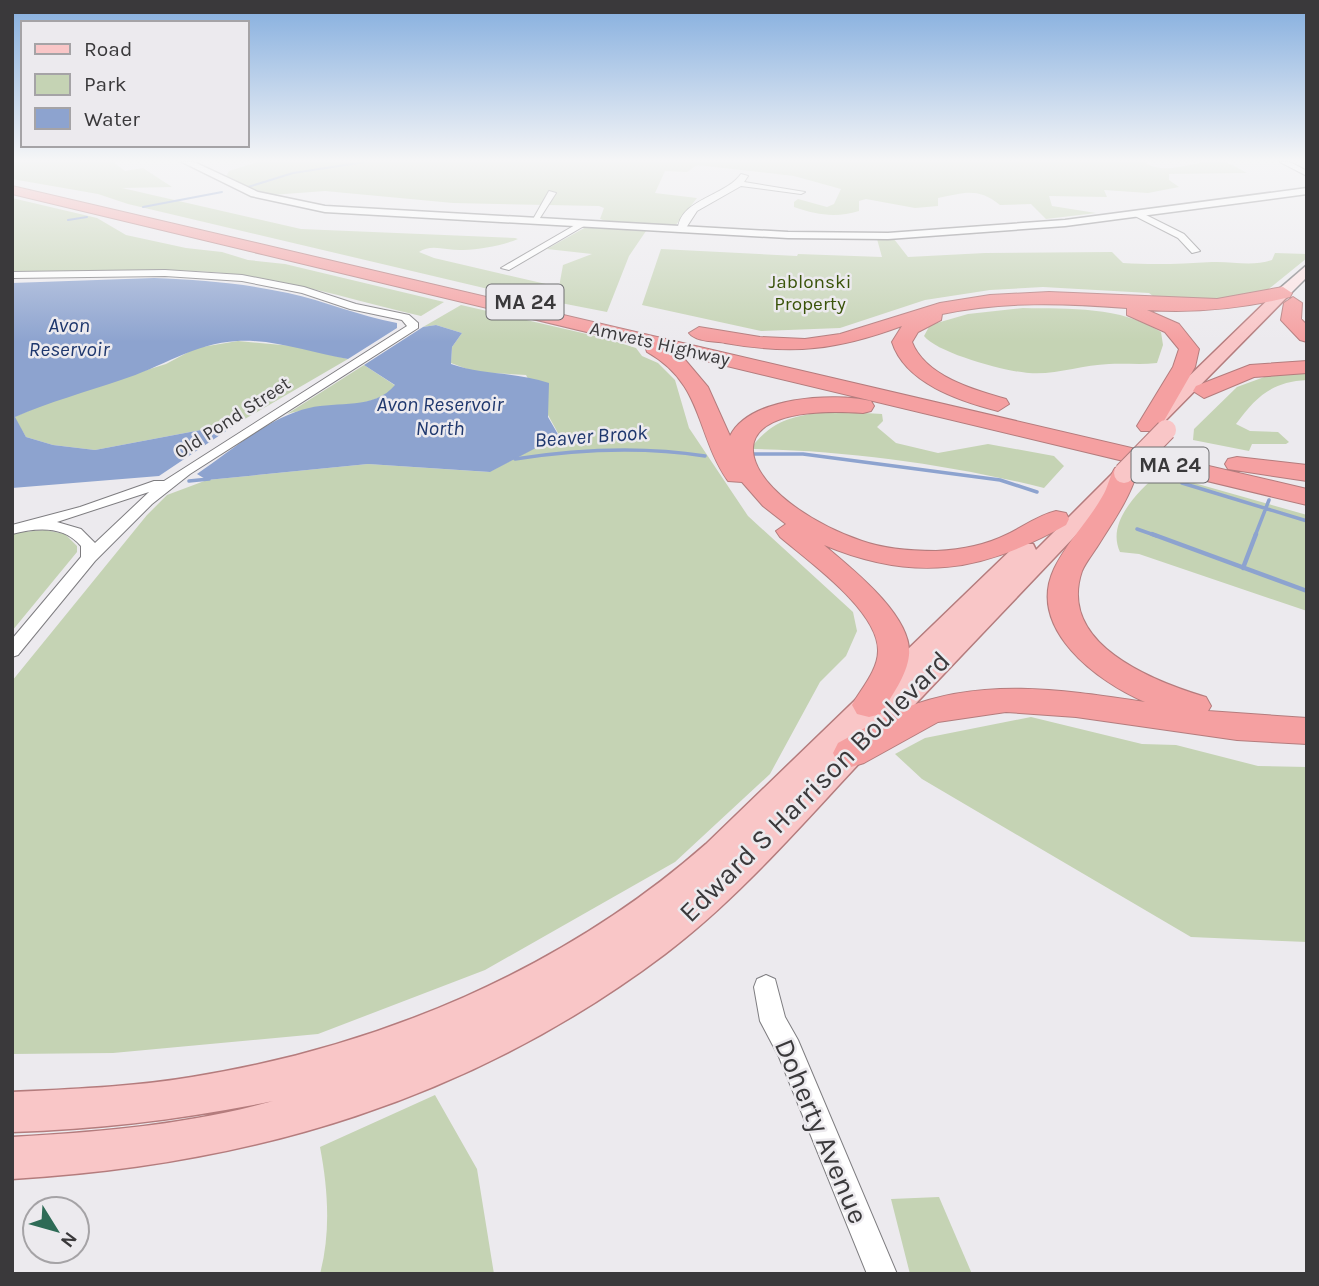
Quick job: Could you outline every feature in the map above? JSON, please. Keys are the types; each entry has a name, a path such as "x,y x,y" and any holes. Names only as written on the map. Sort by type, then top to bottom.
{"highway":[{"name":"Amvets Highway","path":"148,222 628,335 1044,428 1237,464 1304,489"},
{"name":"Amvets Highway","path":"180,222 586,316 1304,489"},
{"path":"586,316 616,318 761,343 818,345 864,334 926,312 983,301 1063,298 1209,307 1288,298 1292,320 1307,336"},
{"path":"1044,428 925,375 907,356 903,346 905,336 914,326 935,315 1008,303 1087,303 1149,316 1179,333 1187,343 1189,353 1153,412 1158,428"},
{"path":"628,335 670,355 690,372 723,451 738,478 761,504 864,597 889,625 894,643 892,662 869,705"},
{"path":"1204,391 1250,371 1307,367"},
{"path":"1044,428 862,406 819,404 788,408 759,420 742,436 739,451 751,476 791,516 827,538 874,554 934,559 974,555 1010,544 1056,519"},
{"path":"1118,469 1118,495 1076,556 1062,583 1065,611 1082,642 1112,670 1165,698 1230,713 1307,717"},
{"path":"851,753 926,713 964,704 999,700 1050,701 1227,726 1307,731"}],"main road":[{"name":"Edward S Harrison Boulevard","path":"1158,428 1204,391 1288,298 1307,269"},
{"name":"Edward S Harrison Boulevard","path":"12,1158 135,1149 220,1134 302,1112 386,1085 497,1038 596,982 654,942 726,880 851,753 1158,428 1288,298 1307,289"},
{"name":"Edward S Harrison Boulevard","path":"12,1112 128,1106 211,1094 291,1076 371,1051 482,1008 580,956 672,893 731,842 1056,519 1118,469"}],"street":[{"path":"573,222 808,236 902,236 1052,222"},
{"path":"681,229 684,222"},
{"path":"1154,222 1181,236 1195,251"},
{"path":"506,268 585,223"},
{"name":"Old Pond Street","path":"12,275 165,273 242,278 287,286 354,307 405,317 413,323 412,328 185,471 139,508 89,558 12,651"},
{"path":"12,530 30,527 134,494 185,471"},
{"path":"30,527 62,527 79,534 89,546 89,558"},
{"name":"Doherty Avenue","path":"766,988 773,1021 789,1049 882,1274"}],"green space":[{"path":"12,222 104,222 126,235 186,248 222,252 248,260 285,264 444,302 421,316 291,284 211,272 62,274 12,271"},
{"path":"204,222 270,222 301,229 515,238 518,239 484,248 434,248 419,252 434,258 559,287 563,265 592,254 547,249 586,227 646,231 629,256 607,312 484,288"},
{"path":"620,222 678,222 675,226"},
{"name":"Jablonski Property","path":"877,239 894,239 908,257 985,253 1112,252 1123,263 1156,264 1256,263 1272,260 1275,253 1307,254 1307,258 1265,292 1235,299 1158,300 1149,293 1043,287 990,290 925,300 840,328 761,331 642,305 661,249 882,257"},
{"path":"461,305 604,338 636,348 642,356 658,363 675,380 689,428 748,516 853,612 857,631 846,656 820,682 770,774 675,862 485,970 318,1034 113,1053 12,1054 12,681 147,515 167,495 207,480 368,464 489,472 559,435 526,375 475,372 451,363 452,347 462,333 436,325 423,327"},
{"path":"1023,308 1094,311 1129,317 1161,332 1163,345 1157,363 1099,365 1039,373 1019,372 957,355 924,336 930,325 968,314"},
{"path":"238,341 293,346 348,359 238,423 95,450 53,445 26,437 14,417 66,395 166,364 196,348"},
{"path":"364,365 396,386 373,400 359,404 287,414"},
{"path":"1307,373 1307,380 1284,384 1266,393 1250,406 1236,424 1250,431 1278,432 1289,442 1286,444 1252,444 1249,451 1193,440 1194,429 1237,387 1267,376"},
{"path":"830,411 882,414 883,421 877,427 896,443 938,453 988,444 1054,456 1064,466 1044,488 973,472 898,460 823,452 750,449 776,425 806,415"},
{"path":"1159,473 1307,515 1307,611 1139,554 1120,552 1117,530 1126,508"},
{"path":"45,530 65,534 77,546 77,552 12,631 12,533"},
{"path":"1031,717 1142,744 1176,745 1258,766 1307,767 1307,942 1191,937 922,779 895,754 925,738"},
{"path":"435,1095 477,1169 494,1274 320,1274 326,1242 327,1210 320,1147"},
{"path":"939,1197 972,1274 910,1274 891,1199"}],"water":[{"name":"Avon Reservoir","path":"154,278 221,282 288,293 397,323 397,328 348,359 265,342 237,341 207,346 135,375 15,417 26,437 53,445 95,450 238,423 159,476 12,488 12,283"},
{"name":"Avon Reservoir North","path":"436,325 462,333 452,347 451,364 549,383 548,417 559,436 490,472 368,464 207,480 197,474 265,427 294,412 366,401 386,393 395,385 364,365 423,327"}],"waterway":[{"name":"Beaver Brook","path":"515,459 610,450 705,456"},
{"name":"Beaver Brook","path":"752,454 803,454 1000,480 1037,492"},
{"name":"Beaver Brook","path":"189,481 209,479"},
{"path":"1182,483 1266,508"},
{"path":"1266,508 1269,500"},
{"path":"1255,536 1266,508"},
{"path":"1266,508 1307,521"},
{"name":"Beaver Brook","path":"1137,529 1157,536"},
{"name":"Beaver Brook","path":"1152,534 1243,568"},
{"path":"1243,568 1256,534"},
{"name":"Beaver Brook","path":"1243,568 1307,591"}]}
